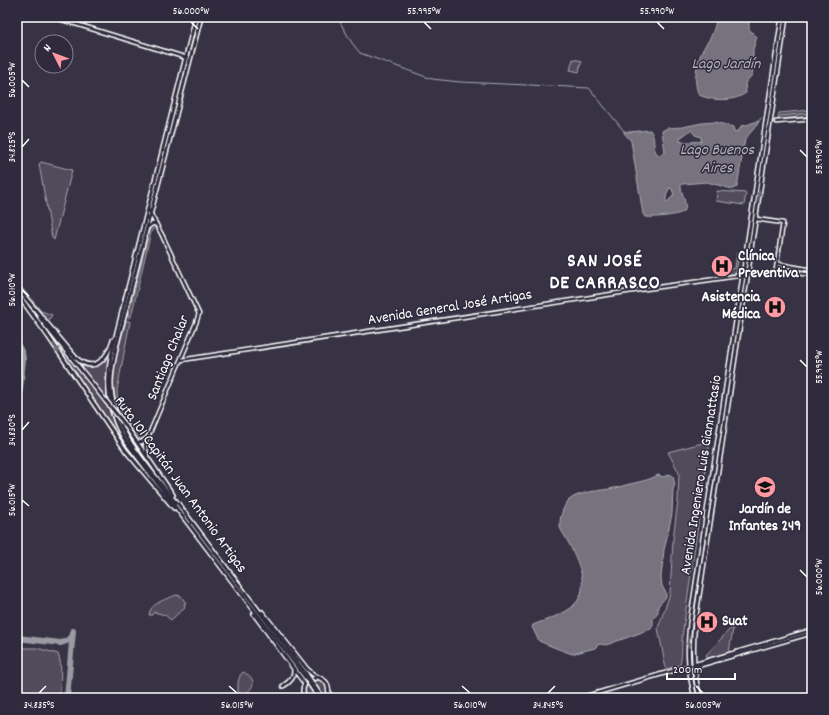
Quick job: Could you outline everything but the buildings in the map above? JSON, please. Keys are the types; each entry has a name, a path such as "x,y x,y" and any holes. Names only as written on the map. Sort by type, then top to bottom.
{"main road":[{"path":"177,510 127,443 116,424 108,396 108,382 109,364 196,17"},
{"path":"176,503 122,430 111,391 111,375 114,358 201,17"},
{"path":"747,246 782,17"},
{"path":"751,248 786,17"},
{"name":"Avenida Ingeniero Luis Giannattasio","path":"695,698 688,667 690,623 746,256"},
{"name":"Avenida Ingeniero Luis Giannattasio","path":"700,698 694,665 693,646 695,622 750,258"},
{"path":"17,290 75,356 83,363 94,364 103,360 108,354 117,331"},
{"name":"Ruta 101 Capitán Juan Antonio Artigas","path":"17,290 134,462 172,507 177,510 252,605"},
{"name":"Ruta 101 Capitán Juan Antonio Artigas","path":"17,290 123,422 176,499 176,503 322,698"},
{"path":"252,605 251,610 305,684"},
{"path":"252,605 268,619 307,669 327,683 329,686 329,697"},
{"path":"283,686 293,677 294,668"},
{"name":"Ruta 101 Capitán Juan Antonio Artigas","path":"306,676 319,698"},
{"path":"305,698 303,693 305,684 310,679 318,678"}],"street":[{"path":"53,17 190,58"},
{"path":"776,122 812,119"},
{"name":"Santiago Chalar","path":"147,458 145,449 148,437 199,314 148,209"},
{"path":"756,219 783,223 776,270 812,275"},
{"path":"148,227 152,224 156,224"},
{"path":"778,264 812,270"},
{"name":"Avenida General José Artigas","path":"181,360 645,289 748,275"},
{"path":"137,442 142,442 148,437"},
{"path":"580,698 812,630"},
{"path":"694,665 701,665 812,633"}],"shaded area":[{"path":"783,17 785,17 771,104"},
{"path":"573,59 582,61 579,72 570,70"},
{"path":"187,60 172,125 150,210"},
{"path":"812,110 812,116 778,119 779,113"},
{"path":"769,118 752,233 751,233 753,219"},
{"path":"41,162 72,170 54,240 52,238 39,164"},
{"path":"717,191 746,193 744,205 716,201"},
{"path":"152,225 155,225 156,227 152,230 150,236 130,318 128,317"},
{"path":"737,253 739,254 736,273 719,276 719,271 735,268"},
{"path":"780,266 812,271 812,274 780,269"},
{"path":"743,279 743,289 733,359 730,369"},
{"path":"17,282 41,311 52,315 48,321 17,285"},
{"path":"17,290 108,407 114,429"},
{"path":"126,321 130,322 117,397 121,410 127,421 140,438 145,438 139,440 120,414 113,389 115,361"},
{"path":"55,335 74,357 88,365 95,365 103,361 110,352 106,376 107,401"},
{"path":"730,375 722,432 721,433 729,376"},
{"path":"720,440 693,629 691,663 691,629"},
{"path":"710,441 682,634 681,661 680,665 666,669 658,628 670,594 679,473 668,452"},
{"path":"176,595 181,596 186,603 184,604 185,607 171,620 165,615 154,612 152,615 149,615 152,607 156,604"},
{"path":"731,628 733,629 729,652 708,658 706,655"},
{"path":"17,648 37,648 58,654 61,669 59,698 17,698"},
{"path":"243,672 251,678 253,684 246,693 241,696 238,694 238,682"},
{"path":"316,679 326,683 328,694 326,698 306,697 306,685 310,681"}],"water":[{"name":"Lago Jardín","path":"717,17 749,17 749,29 757,37 753,49 753,59 756,61 752,75 745,83 746,93 735,98 723,100 699,95 696,83 696,70 700,57 712,33"},
{"name":"Lago Buenos Aires","path":"759,121 745,139 737,187 732,189 707,182 682,184 681,188 685,202 685,210 683,212 660,217 645,217 643,214 631,141 624,131 650,130 657,154 659,155 665,152 662,131 667,128 715,122 733,127 734,131 738,132 741,126","holes":["691,130 695,135 701,137 701,142 680,141 680,138","669,188 672,189 674,195 666,203"]},
{"path":"670,474 673,476 675,485 673,489 672,514 664,550 661,577 662,586 666,593 666,597 658,606 658,612 653,619 651,629 606,645 601,644 595,648 572,654 539,641 532,627 533,625 561,614 570,608 579,598 582,590 581,573 578,564 560,527 560,520 564,506 572,498 584,493 617,488 658,475 663,477"}],"waterway":[{"path":"337,17 352,43 360,53 432,79 460,82 527,85"},
{"path":"529,85 589,88 624,131"},
{"path":"780,116 812,113"}],"taxiway":[{"path":"17,344 22,353 23,359 17,420"},
{"path":"67,698 73,631"},
{"path":"17,638 61,643 72,637"}],"tunnel":[{"path":"746,256 747,246"},
{"path":"750,258 751,248"}],"place":[{"name":"Clínica Preventiva","path":"722,266"},
{"name":"Asistencia Médica","path":"775,307"},
{"name":"Jardín de Infantes 249","path":"765,487"},
{"name":"Suat","path":"707,622"}],"district":[{"name":"SAN JOSÉ DE CARRASCO","path":"605,273"}]}
